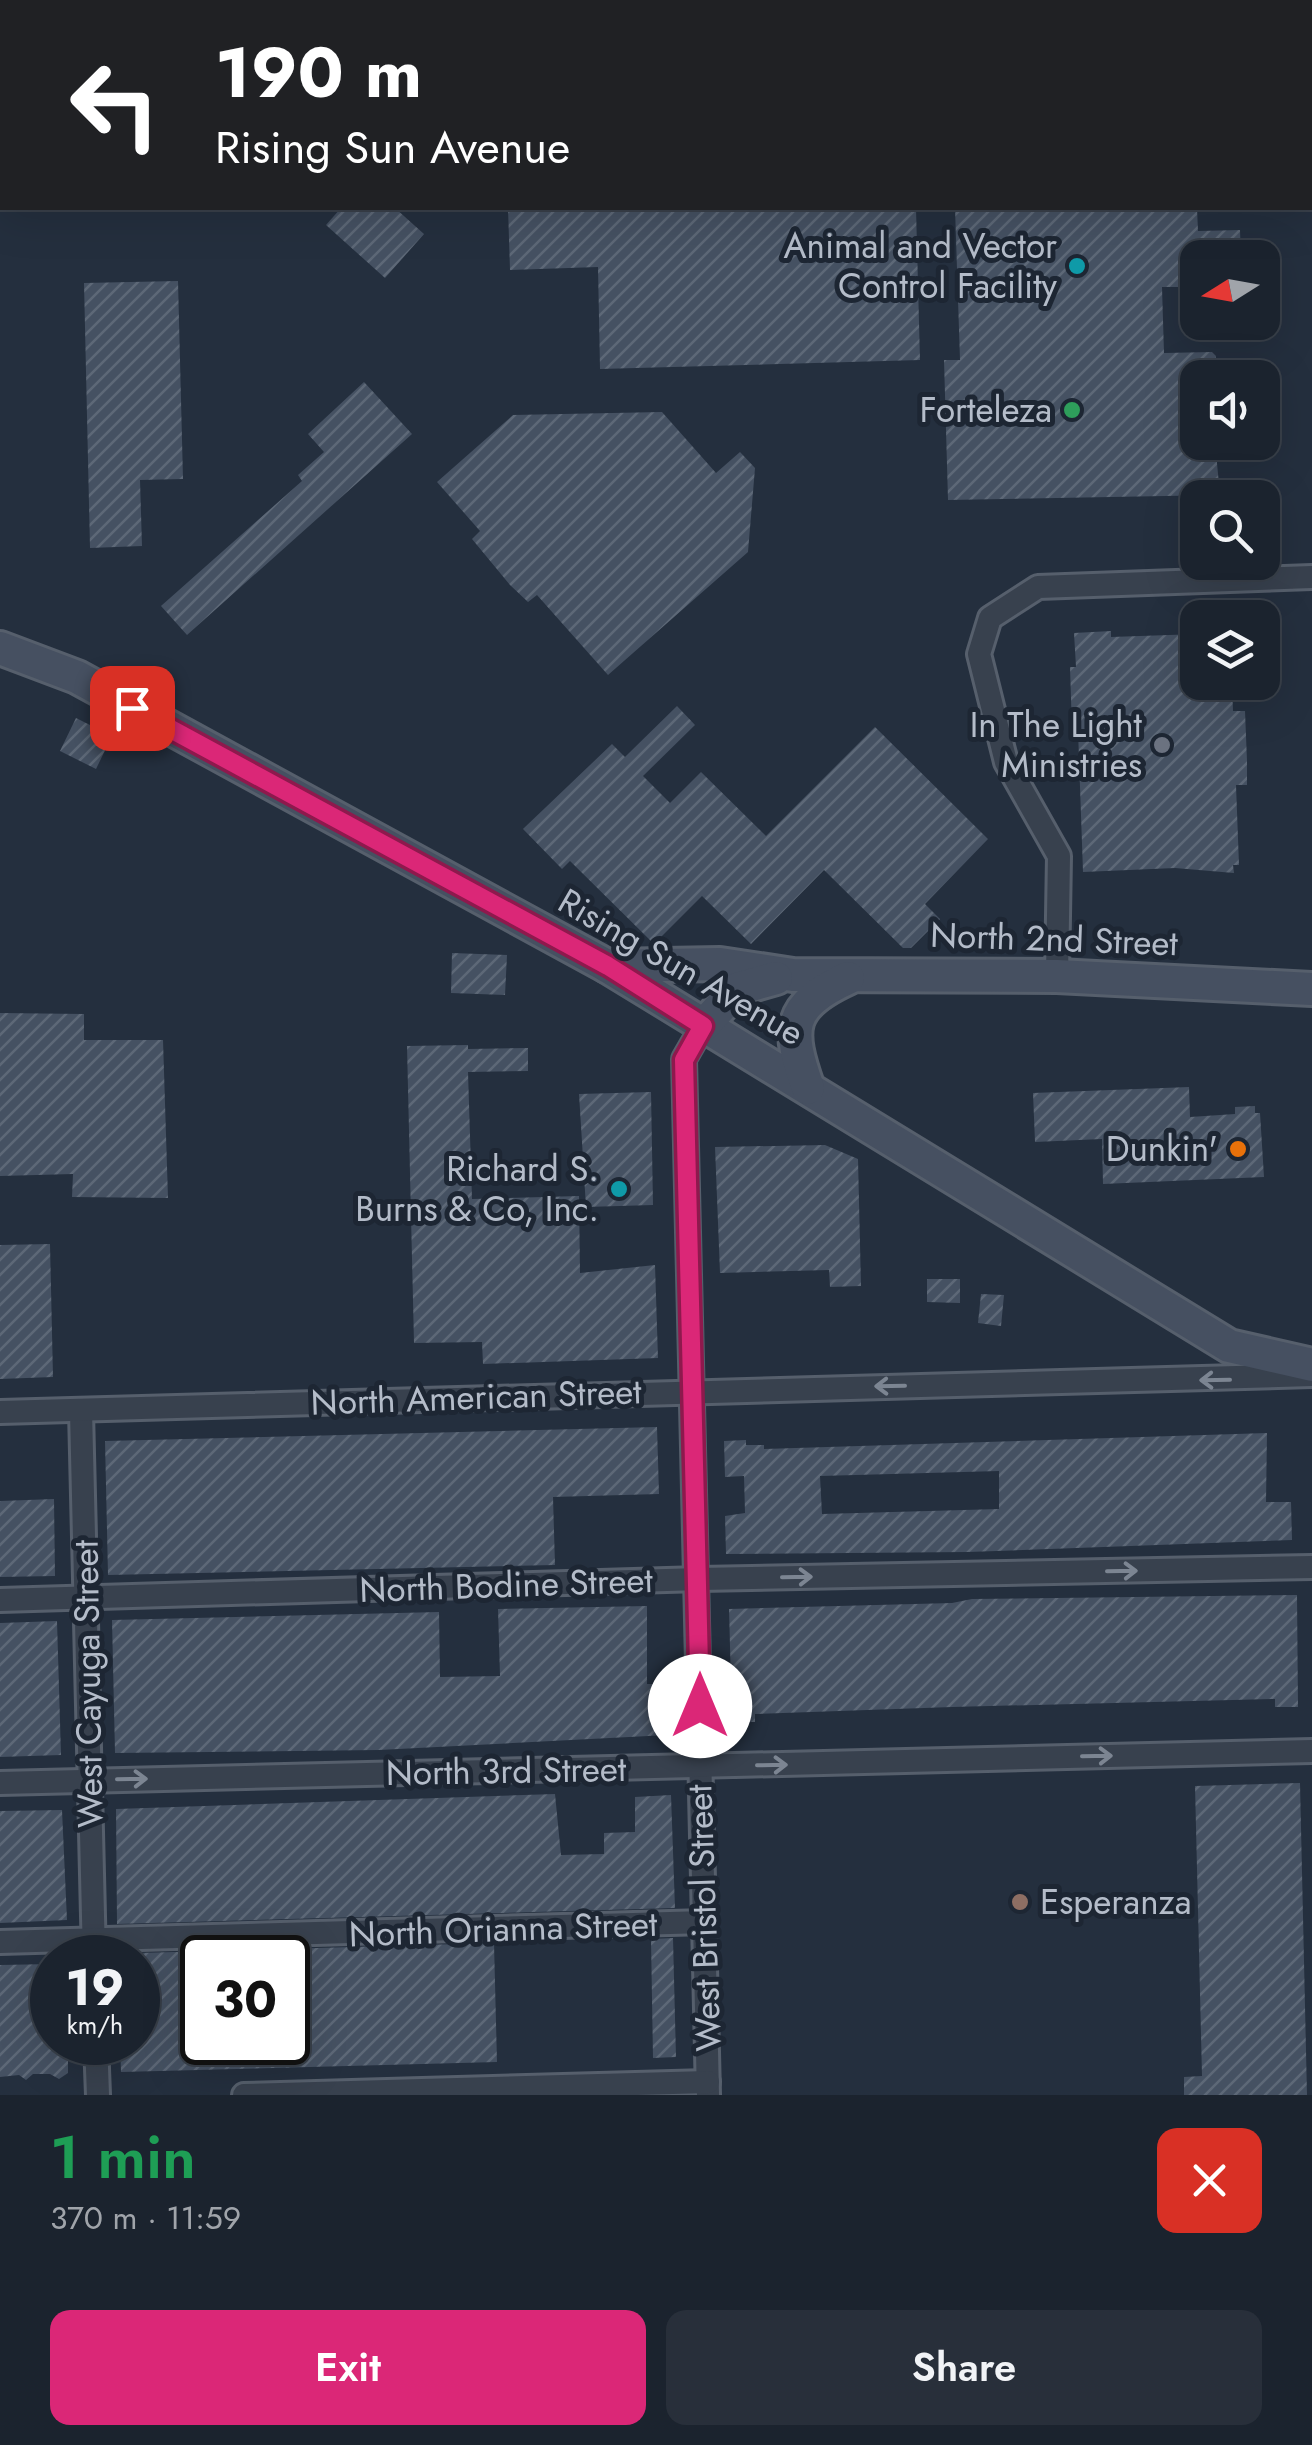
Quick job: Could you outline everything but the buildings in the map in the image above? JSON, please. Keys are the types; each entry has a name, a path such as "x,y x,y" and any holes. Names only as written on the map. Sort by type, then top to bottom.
{"street":[{"path":"1057,976 1060,856 1006,762 979,654 990,618 1038,587 1312,577"},
{"name":"Rising Sun Avenue","path":"0,648 76,677 608,966 1229,1346 1312,1365"},
{"name":"North 2nd Street","path":"608,966 720,964 793,976 1057,976 1312,989"},
{"name":"North 2nd Street","path":"703,1026 737,989 793,976"},
{"path":"808,1088 793,1046 794,1023 809,999 852,976"},
{"name":"West Bristol Street","path":"703,1026 684,1060 700,1579 708,2089"},
{"name":"North American Street","path":"0,1412 1312,1375"},
{"name":"West Cayuga Street","path":"81,1410 94,1935"},
{"name":"North Bodine Street","path":"0,1600 700,1579 1312,1568"},
{"name":"North 3rd Street","path":"0,1783 1312,1751"},
{"name":"North Orianna Street","path":"160,1946 706,1922"},
{"name":"North Orianna Street","path":"0,1942 30,1944"},
{"path":"97,2065 98,2095"},
{"path":"244,2095 708,2089"}],"place":[{"name":"Animal and Vector Control Facility","path":"1077,266"},
{"name":"Forteleza","path":"1072,410"},
{"name":"In The Light Ministries","path":"1162,745"},
{"name":"Dunkin'","path":"1238,1149"},
{"name":"Richard S. Burns & Co, Inc.","path":"619,1189"},
{"name":"Esperanza","path":"1020,1902"}],"route":[{"path":"132,708 608,966 703,1026 684,1060 700,1579 700,1706"}]}
